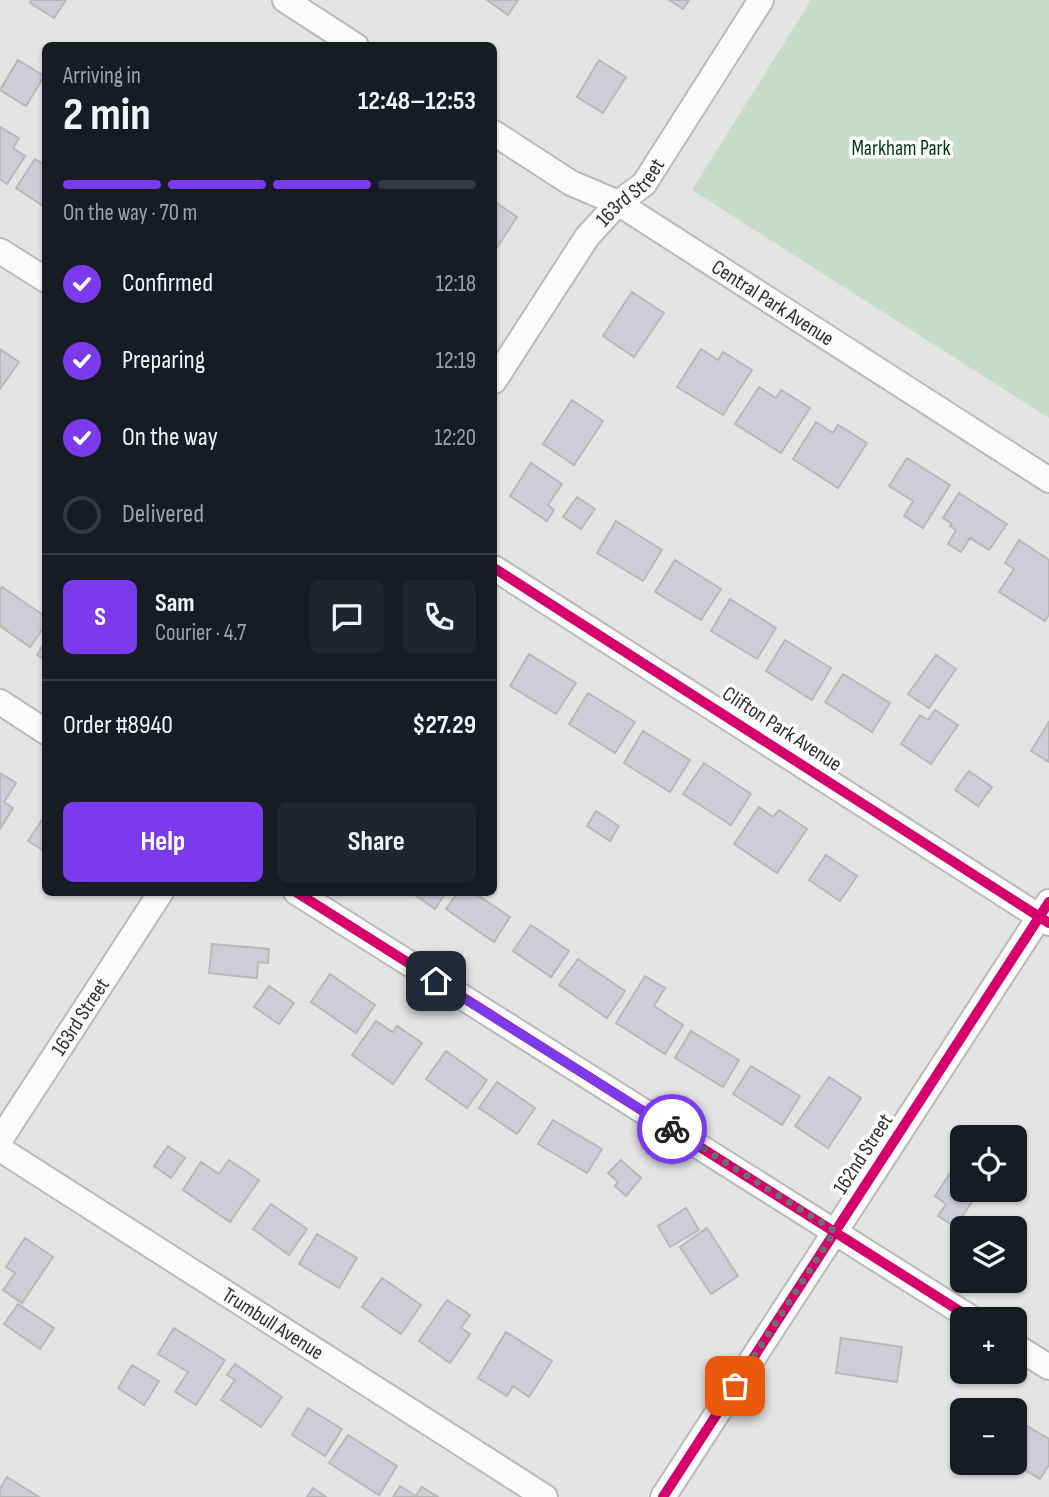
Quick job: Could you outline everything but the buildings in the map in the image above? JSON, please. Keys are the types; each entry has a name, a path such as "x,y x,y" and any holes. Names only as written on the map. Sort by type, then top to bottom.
{"street":[{"path":"285,0 350,42"},
{"name":"163rd Street","path":"497,376 587,237 618,203 644,184 761,0"},
{"name":"Central Park Avenue","path":"497,135 571,183 618,203 1049,480"},
{"path":"0,251 42,277"},
{"name":"Clifton Park Avenue","path":"497,570 1046,914"},
{"path":"0,702 42,729"},
{"name":"163rd Street","path":"0,1140 158,896"},
{"path":"302,896 954,1307"},
{"name":"162nd Street","path":"663,1497 835,1231 1046,914"},
{"name":"Trumbull Avenue","path":"0,1149 545,1497"},
{"path":"1027,1353 1049,1367"}],"green space":[{"name":"Markham Park","path":"811,0 1049,0 1049,418 692,190"}],"cycle path":[{"path":"497,570 1049,923"},
{"path":"302,896 953,1307"},
{"path":"663,1497 1049,902"}],"way so far":[{"path":"672,1129 835,1231 735,1386"}],"route":[{"path":"436,981 672,1129"}]}
